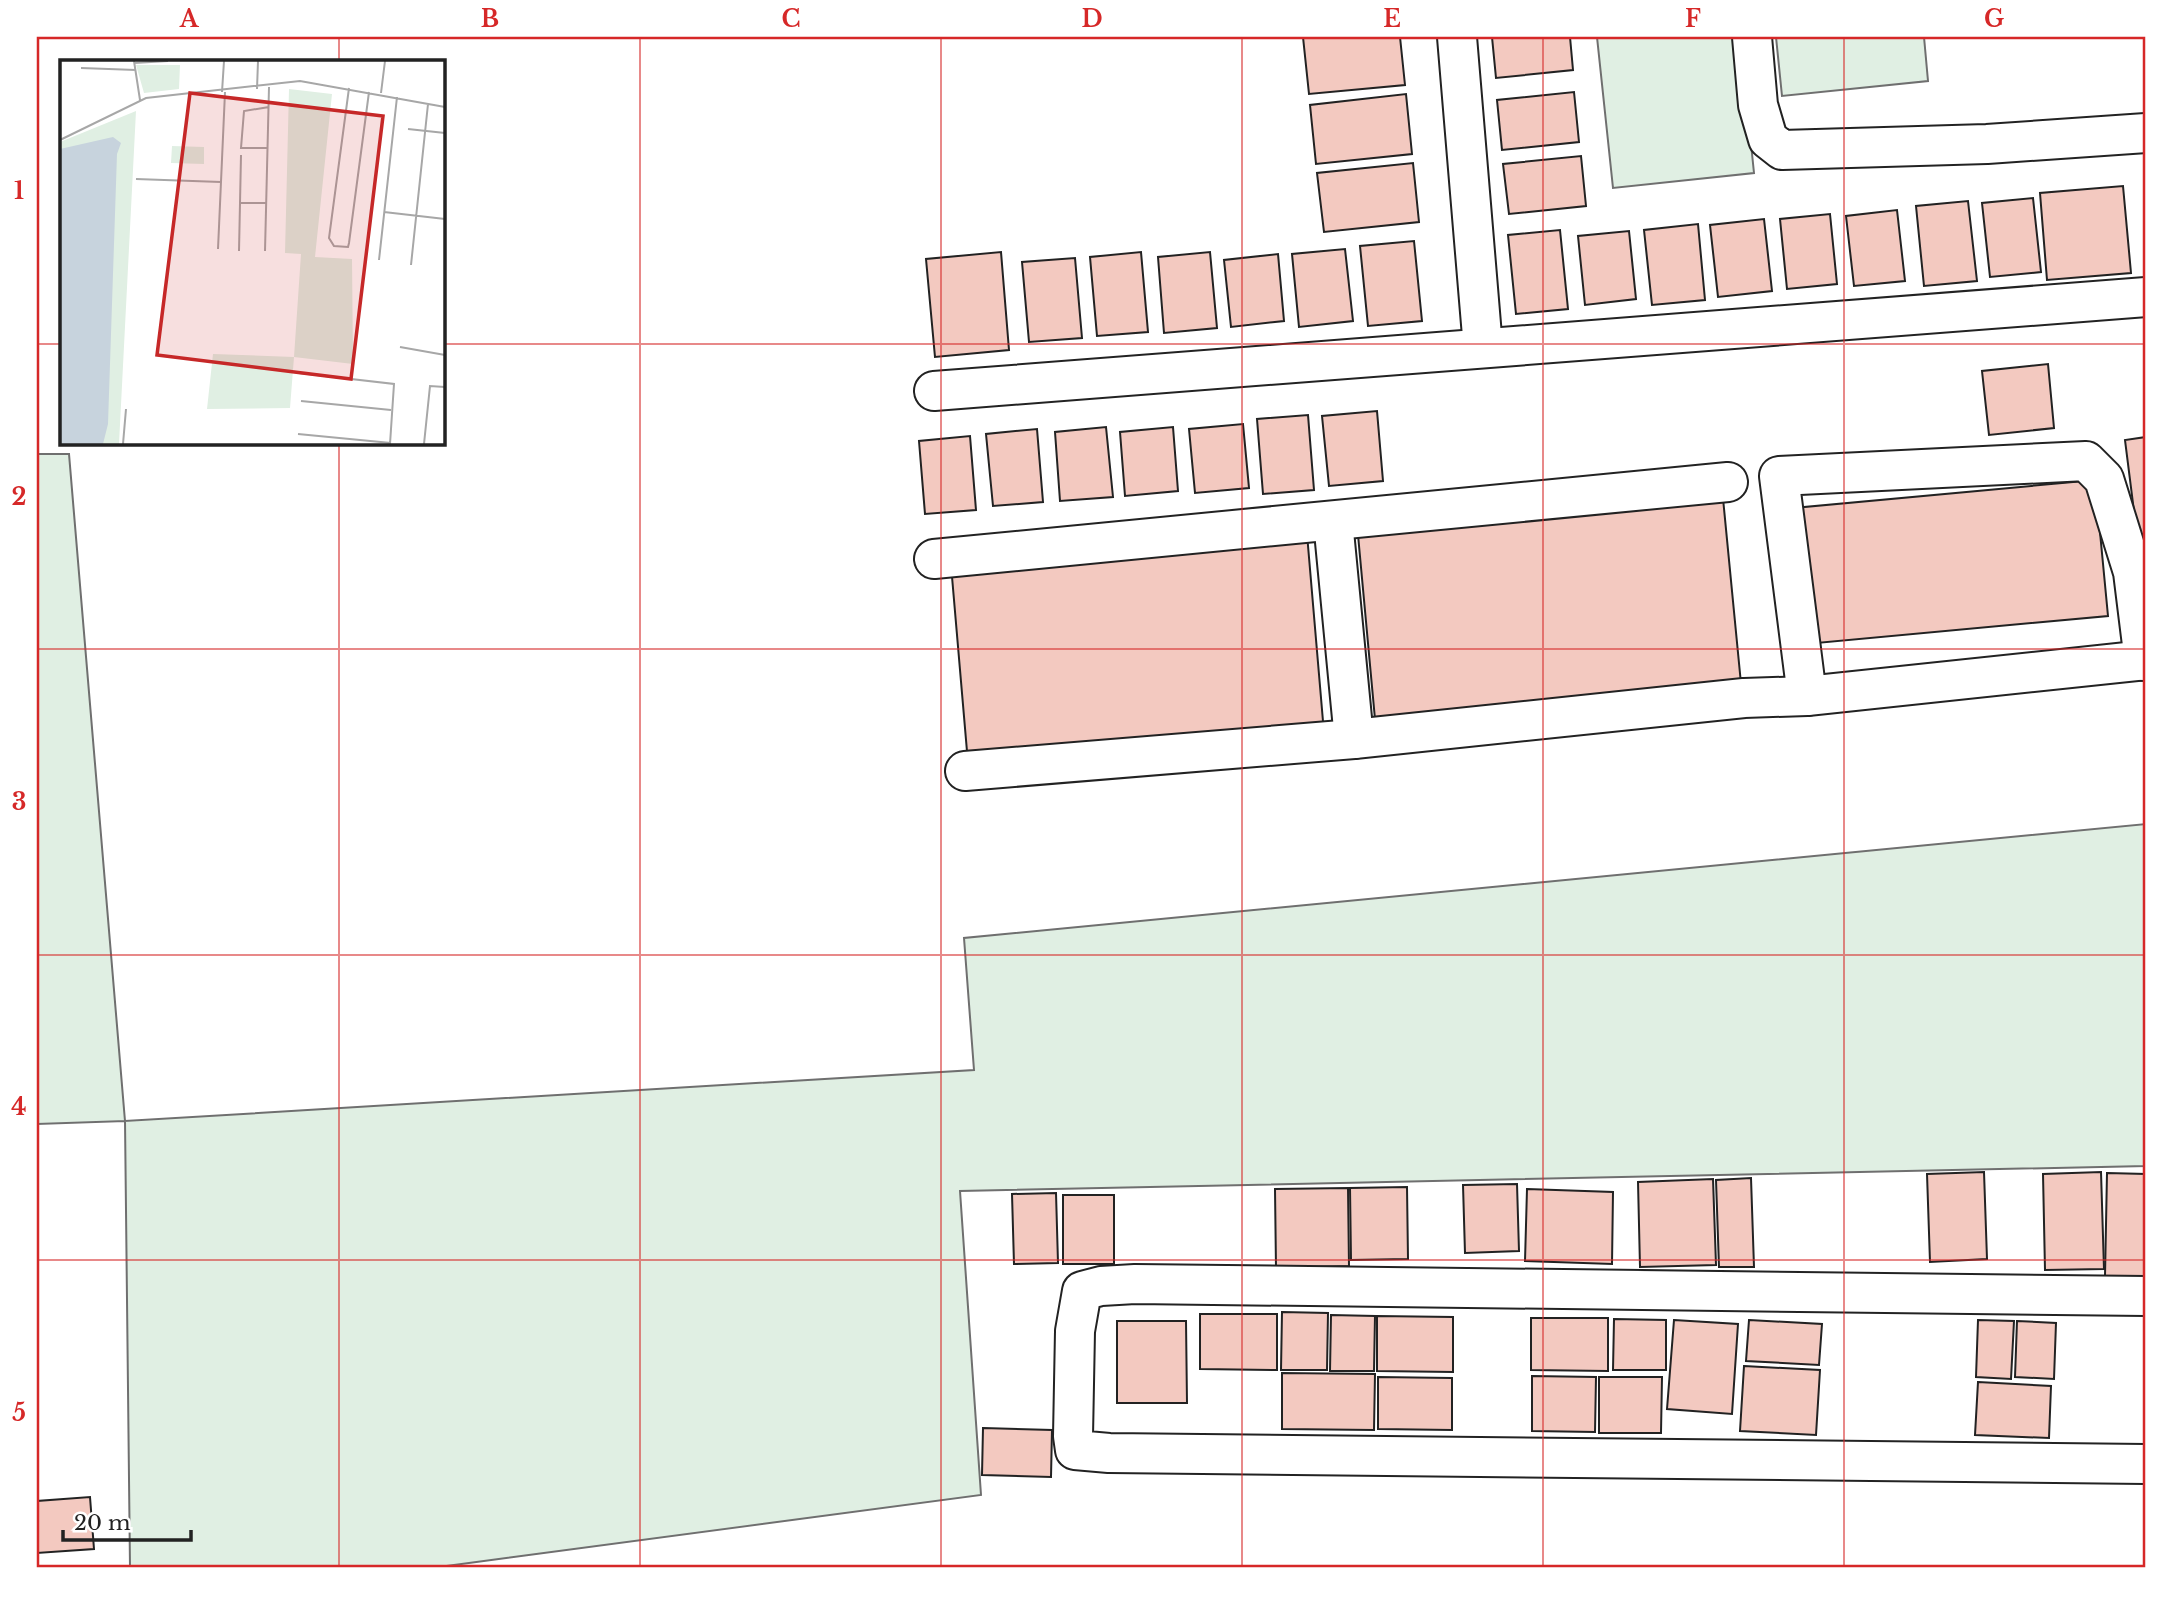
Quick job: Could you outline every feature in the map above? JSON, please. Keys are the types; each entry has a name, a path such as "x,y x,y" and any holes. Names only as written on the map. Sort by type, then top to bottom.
{"street":[{"path":"1457,37 1483,348"},
{"path":"1752,37 1758,105 1768,139 1782,150 1987,144 2146,133"},
{"path":"933,391 2146,297"},
{"path":"965,771 1354,739 1744,698 1807,696 2145,660 2133,572 2104,480 2086,461 1779,476 1807,696"},
{"path":"934,559 1728,482"},
{"path":"1333,521 1354,739"},
{"path":"2146,1296 1135,1284 1101,1286 1082,1291 1075,1331 1073,1436 1075,1450 1109,1453 2146,1464"}],"green space":[{"path":"1597,37 1740,37 1754,173 1613,188"},
{"path":"1776,37 1924,37 1928,81 1782,96"},
{"path":"37,454 69,454 125,1121 37,1124"},
{"path":"2146,824 2146,1166 960,1191 981,1495 439,1567 130,1567 125,1121 974,1070 964,938"}],"building":[{"path":"1303,37 1400,37 1405,85 1309,94"},
{"path":"1492,37 1570,37 1573,70 1496,78"},
{"path":"1574,92 1579,142 1502,150 1497,100"},
{"path":"1406,94 1412,154 1316,164 1310,105"},
{"path":"1581,156 1586,206 1509,214 1503,164"},
{"path":"1413,163 1419,222 1324,232 1317,173"},
{"path":"2123,186 2131,273 2047,280 2040,193"},
{"path":"2033,198 2041,272 1990,277 1982,203"},
{"path":"1968,201 1977,281 1924,286 1916,206"},
{"path":"1897,210 1905,281 1854,286 1846,216"},
{"path":"1830,214 1837,284 1787,289 1780,219"},
{"path":"1764,219 1772,291 1718,297 1710,225"},
{"path":"1698,224 1705,300 1652,305 1644,230"},
{"path":"1560,230 1568,309 1516,314 1508,235"},
{"path":"1629,231 1636,299 1585,305 1578,236"},
{"path":"1414,241 1422,321 1368,326 1360,246"},
{"path":"1345,249 1353,321 1299,327 1292,254"},
{"path":"1001,252 1009,350 935,357 926,259"},
{"path":"1141,252 1148,332 1097,336 1090,257"},
{"path":"1210,252 1217,328 1164,333 1158,257"},
{"path":"1278,254 1284,321 1231,327 1224,260"},
{"path":"1075,258 1082,338 1029,342 1022,262"},
{"path":"2048,364 2054,428 1989,435 1982,371"},
{"path":"1377,411 1383,481 1329,486 1322,416"},
{"path":"1308,415 1314,490 1263,494 1257,419"},
{"path":"1243,424 1249,488 1195,493 1189,429"},
{"path":"1106,427 1113,497 1060,501 1055,432"},
{"path":"1173,427 1178,491 1125,496 1120,432"},
{"path":"1037,429 1043,502 993,506 986,434"},
{"path":"970,436 976,510 925,514 919,441"},
{"path":"2146,437 2146,566 2141,567 2125,440"},
{"path":"2095,480 2108,616 1806,644 1794,508"},
{"path":"1722,488 1742,694 1376,730 1357,524"},
{"path":"1307,534 1324,733 968,763 951,565"},
{"path":"1984,1172 1987,1259 1930,1262 1927,1174"},
{"path":"2101,1172 2104,1269 2045,1270 2043,1174"},
{"path":"2107,1173 2146,1174 2146,1277 2105,1276"},
{"path":"1751,1178 1754,1267 1719,1267 1716,1180"},
{"path":"1713,1179 1716,1265 1640,1267 1638,1182"},
{"path":"1517,1184 1519,1251 1465,1253 1463,1185"},
{"path":"1407,1187 1408,1259 1351,1260 1350,1188"},
{"path":"1348,1188 1349,1266 1276,1268 1275,1189"},
{"path":"1527,1189 1613,1192 1612,1264 1525,1261"},
{"path":"1056,1193 1058,1263 1014,1264 1012,1194"},
{"path":"1063,1195 1114,1195 1114,1264 1063,1264"},
{"path":"1282,1312 1328,1313 1327,1370 1281,1370"},
{"path":"1200,1314 1277,1314 1277,1370 1200,1369"},
{"path":"1331,1315 1375,1316 1374,1371 1330,1371"},
{"path":"1377,1316 1453,1317 1453,1372 1377,1371"},
{"path":"1531,1318 1608,1318 1608,1371 1531,1370"},
{"path":"1614,1319 1666,1320 1666,1370 1613,1370"},
{"path":"1674,1320 1738,1324 1732,1414 1667,1409"},
{"path":"1749,1320 1822,1324 1819,1365 1746,1361"},
{"path":"1978,1320 2014,1321 2011,1379 1976,1377"},
{"path":"1117,1321 1186,1321 1187,1403 1117,1403"},
{"path":"2017,1321 2056,1323 2054,1379 2015,1377"},
{"path":"1744,1366 1820,1370 1816,1435 1740,1431"},
{"path":"1282,1373 1375,1374 1374,1430 1282,1429"},
{"path":"1532,1376 1596,1377 1595,1432 1532,1431"},
{"path":"1378,1377 1452,1378 1452,1430 1378,1429"},
{"path":"1599,1377 1662,1377 1661,1433 1599,1433"},
{"path":"1978,1382 2051,1386 2049,1438 1975,1435"},
{"path":"983,1428 1052,1430 1051,1477 982,1475"},
{"path":"90,1497 94,1549 37,1553 37,1501"}]}
